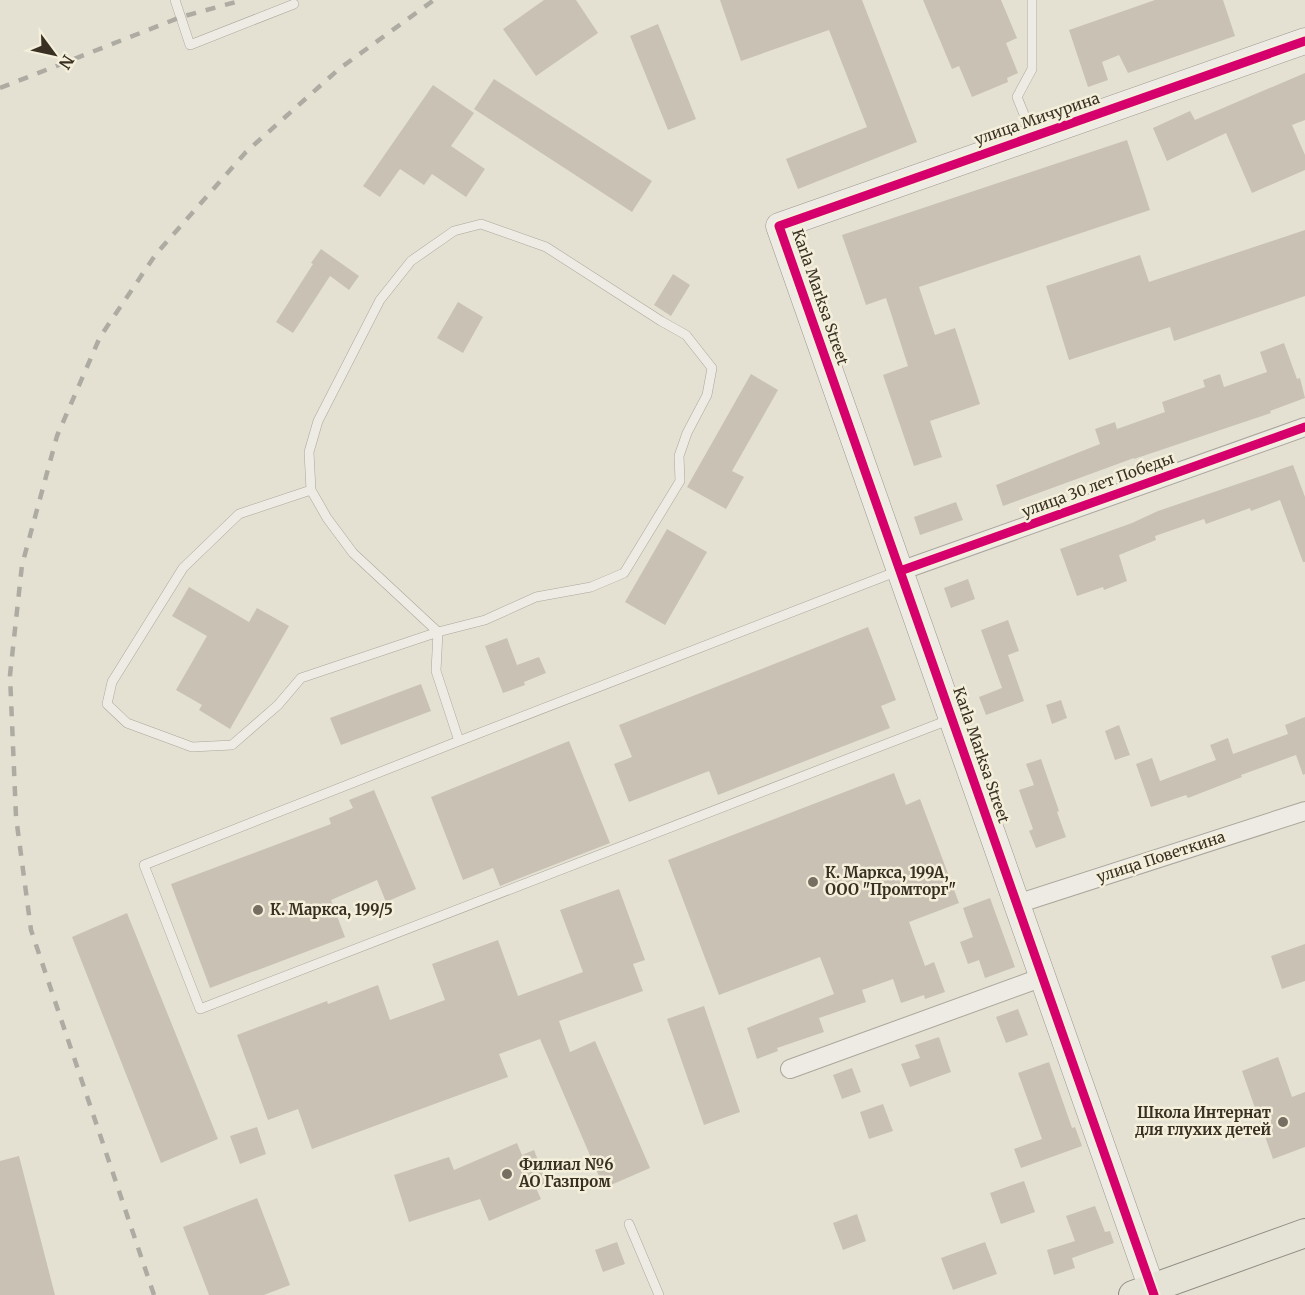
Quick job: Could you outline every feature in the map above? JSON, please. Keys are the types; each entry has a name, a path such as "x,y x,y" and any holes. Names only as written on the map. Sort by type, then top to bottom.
{"main road":[{"path":"1146,1293 1305,1233"}],"street":[{"name":"улица Мичурина","path":"779,226 1305,41"},
{"name":"Karla Marksa Street","path":"779,226 1017,903 1146,1293"},
{"name":"улица 30 лет Победы","path":"900,571 1305,427"},
{"name":"улица Поветкина","path":"1017,903 1305,811"},
{"path":"790,1069 1042,977"}],"lane":[{"path":"175,0 190,45 294,4"},
{"path":"1032,0 1032,69 1017,97 1033,137"},
{"path":"311,490 239,514 183,568 112,682 107,704 128,723 192,747 232,745 278,705 301,678 438,632 485,620 536,597 591,587 624,573 680,481 679,456 687,433 707,395 712,368 686,335 660,321 546,247 482,224 454,231 411,261 380,300 318,422 309,452 311,490 327,518 353,553 438,632"},
{"path":"900,571 144,865 200,1009 952,718"},
{"path":"438,632 436,671 459,741"},
{"path":"629,1224 659,1295"}],"building":[{"path":"544,0 576,0 598,33 536,76 503,29"},
{"path":"720,0 862,0 917,142 798,189 786,159 867,127 829,30 741,61"},
{"path":"923,0 1001,0 1017,38 1006,43 1018,73 1007,78 1008,82 972,97 959,66 952,69"},
{"path":"1155,0 1223,0 1235,36 1128,73 1119,55 1102,62 1108,80 1088,87 1069,30"},
{"path":"658,24 696,119 668,130 630,36"},
{"path":"1305,73 1305,120 1292,125 1305,155 1305,170 1252,193 1226,133 1167,161 1153,128 1190,111 1195,120"},
{"path":"494,79 652,181 632,212 474,109"},
{"path":"433,85 474,113 451,146 485,169 466,197 432,174 424,185 400,169 380,197 363,186"},
{"path":"1127,140 1150,210 919,287 935,335 955,328 980,404 930,421 942,457 914,466 883,375 908,366 886,298 866,305 842,235"},
{"path":"1305,230 1305,296 1174,341 1170,327 1069,360 1046,286 1140,255 1149,282"},
{"path":"321,249 359,276 349,290 330,276 293,333 276,322"},
{"path":"673,274 690,285 671,316 654,305"},
{"path":"458,302 483,317 463,353 437,338"},
{"path":"1284,343 1297,379 1300,378 1305,398 1270,411 1271,413 1134,458 1003,506 996,485 1100,444 1095,429 1115,422 1117,429 1165,412 1162,402 1205,387 1203,380 1220,374 1224,387 1267,372 1260,352"},
{"path":"751,374 778,390 732,471 744,477 726,509 687,487"},
{"path":"1293,465 1305,497 1305,562 1303,562 1280,500 1206,524 1204,519 1155,536 1156,540 1119,555 1127,581 1104,590 1103,587 1077,596 1060,549 1158,511"},
{"path":"956,502 963,520 920,535 914,517"},
{"path":"667,529 707,552 665,625 625,602"},
{"path":"968,579 975,599 951,608 944,588"},
{"path":"189,587 249,622 257,608 289,626 230,729 199,710 202,705 176,690 207,636 172,616"},
{"path":"1008,620 1019,651 1008,655 1024,701 986,715 979,697 1002,688 981,630"},
{"path":"868,627 896,700 881,706 890,728 718,795 709,771 629,802 614,764 632,757 619,725"},
{"path":"507,638 517,665 539,657 546,673 524,682 525,685 503,693 485,646"},
{"path":"421,684 431,711 341,745 330,718"},
{"path":"1061,700 1067,718 1052,724 1046,705"},
{"path":"1305,717 1305,774 1303,775 1296,755 1188,798 1186,795 1151,807 1136,764 1152,758 1160,781 1216,760 1210,745 1228,738 1233,754 1288,734 1285,725"},
{"path":"1119,725 1130,755 1115,760 1105,731"},
{"path":"569,741 610,843 500,886 493,868 463,880 431,797"},
{"path":"1041,759 1066,837 1036,848 1029,831 1033,829 1019,790 1034,785 1026,764"},
{"name":"К. Маркса, 199А, ООО \"Промторг\"","path":"894,773 906,805 920,799 959,903 909,922 925,966 934,962 945,992 925,999 924,995 901,1003 893,979 862,990 866,1002 819,1018 824,1032 777,1048 778,1051 757,1059 747,1028 834,994 820,957 719,995 668,860"},
{"name":"К. Маркса, 199/5","path":"374,790 416,889 386,902 377,880 331,900 345,937 210,988 171,884 331,824 329,818 353,808 349,800"},
{"path":"619,889 645,960 633,964 643,991 559,1021 570,1052 595,1041 650,1168 604,1188 540,1039 499,1054 508,1077 312,1149 298,1109 268,1120 237,1035 327,1001 328,1004 378,985 390,1020 445,1000 432,964 498,940 518,996 583,972 560,910"},
{"path":"990,898 1015,967 985,978 979,960 968,964 960,942 973,937 963,908"},
{"path":"127,913 218,1139 161,1163 72,937"},
{"path":"1305,944 1305,981 1282,989 1271,956"},
{"path":"704,1006 740,1112 704,1125 667,1019"},
{"path":"1018,1009 1028,1035 1006,1043 996,1017"},
{"path":"939,1037 951,1072 910,1087 901,1064 920,1058 915,1045"},
{"name":"Школа Интернат для глухих детей","path":"1278,1057 1292,1097 1305,1092 1305,1147 1273,1159 1242,1071"},
{"path":"1049,1062 1072,1128 1075,1127 1082,1146 1021,1168 1014,1149 1042,1139 1018,1073"},
{"path":"852,1068 861,1092 842,1099 833,1075"},
{"path":"883,1104 893,1131 869,1139 860,1112"},
{"path":"257,1127 266,1154 240,1164 230,1136"},
{"path":"517,1143 522,1155 534,1150 547,1183 536,1188 541,1199 489,1221 480,1199 409,1222 394,1175 449,1157 454,1170"},
{"path":"19,1156 55,1295 0,1295 0,1161"},
{"path":"1024,1181 1035,1212 1001,1224 990,1193"},
{"path":"257,1198 290,1285 264,1295 209,1295 183,1227"},
{"path":"1095,1206 1105,1232 1110,1231 1114,1243 1072,1258 1075,1268 1054,1275 1047,1250 1075,1241 1066,1216"},
{"path":"857,1214 866,1241 843,1250 833,1223"},
{"path":"617,1242 625,1264 603,1272 595,1250"},
{"path":"985,1242 997,1274 953,1290 941,1258"}],"railway":[{"path":"0,88 181,17 243,0"},
{"path":"154,1295 31,930 16,817 10,675 22,565 57,436 100,337 156,254 246,152 339,69 434,0"}],"cycle path":[{"path":"1154,1295 779,226 1305,41"},
{"path":"900,571 1305,427"}],"place":[{"name":"К. Маркса, 199А, ООО \"Промторг\"","path":"813,882"},
{"name":"К. Маркса, 199/5","path":"258,910"},
{"name":"Школа Интернат для глухих детей","path":"1283,1122"},
{"name":"Филиал №6 АО Газпром","path":"507,1174"}]}
